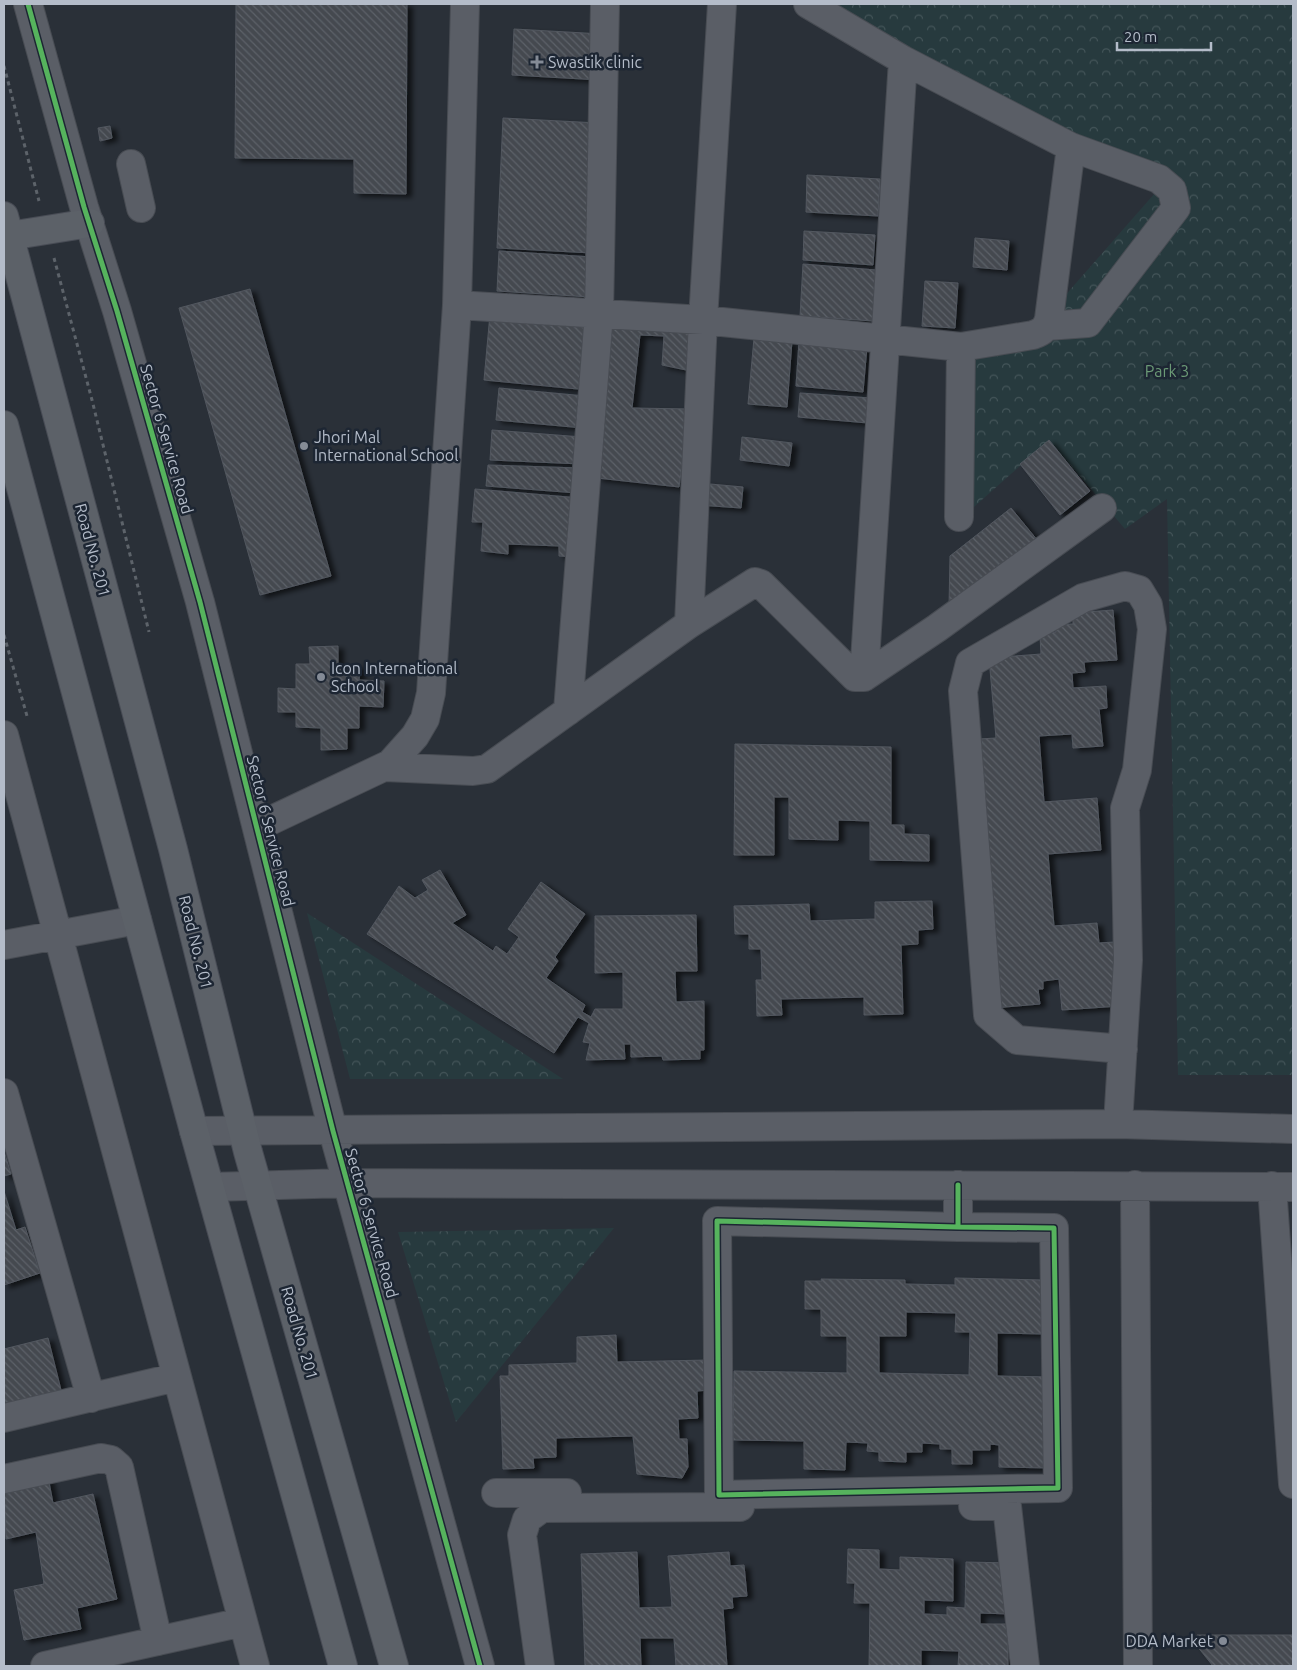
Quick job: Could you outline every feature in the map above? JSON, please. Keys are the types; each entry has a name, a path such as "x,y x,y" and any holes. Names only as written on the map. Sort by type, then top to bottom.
{"main road":[{"path":"6,226 90,223"},
{"name":"Road No. 201","path":"6,226 173,849 243,1131 394,1666"},
{"path":"4,425 194,1131 343,1666"}],"street":[{"name":"Sector 6 Service Road","path":"28,4 200,602 333,1131 480,1666"},
{"path":"257,827 386,766 415,736 425,719 431,694 457,305 465,4"},
{"path":"568,711 599,313 605,4"},
{"path":"689,624 703,320 722,4"},
{"path":"808,4 903,60 1071,147 1159,178 1172,190 1176,208 1088,323 1047,326"},
{"path":"864,677 903,60"},
{"path":"457,305 703,320 885,341 961,347 1033,335 1041,332 1047,326 1071,147"},
{"path":"132,164 141,208"},
{"path":"959,517 961,347"},
{"path":"386,766 488,769 689,624 751,584 758,582 855,677 864,677 937,628 1102,508"},
{"path":"1118,1124 1123,1048 1128,960 1125,808 1137,770 1152,629 1148,605 1139,590 1126,586 1082,598 970,663 963,691 988,1015 1017,1040 1123,1048"},
{"path":"4,735 255,1666"},
{"path":"4,945 56,933 137,920"},
{"path":"4,1093 91,1398"},
{"path":"194,1131 1118,1124 1293,1129"},
{"path":"210,1187 348,1182 1283,1186 1293,1484"},
{"path":"1135,1185 1138,1666"},
{"path":"958,1186 958,1227"},
{"path":"496,1493 719,1495 1058,1488 1054,1228 717,1221 719,1495"},
{"path":"4,1418 177,1377"},
{"path":"4,1479 101,1458 111,1460 119,1467 158,1641"},
{"path":"540,1666 522,1534 527,1520 542,1508 997,1506 1007,1506 1025,1666"},
{"path":"45,1666 243,1622"}],"green space":[{"name":"Park 3","path":"815,4 1293,4 1293,1075 1178,1075 1167,499 1125,529 1049,440 956,523 969,356 1055,307 1162,185"},
{"path":"307,913 563,1079 350,1079"},
{"path":"614,1228 456,1422 398,1232"}],"building":[{"path":"236,4 407,4 406,194 354,193 354,159 235,158"},
{"path":"514,29 602,34 600,80 512,75"},
{"path":"503,118 598,123 592,253 497,248"},
{"path":"110,126 112,138 100,141 98,128"},
{"path":"807,175 880,179 878,216 806,212"},
{"path":"804,231 875,235 873,265 803,260"},
{"path":"975,238 1009,241 1007,270 973,267"},
{"path":"499,251 592,257 590,297 497,291"},
{"path":"803,264 876,270 873,321 800,316"},
{"path":"925,281 958,283 955,328 922,326"},
{"path":"250,289 331,576 260,595 179,308"},
{"path":"490,314 594,324 588,390 484,380"},
{"path":"608,325 694,329 691,371 662,365 664,336 640,335 632,408 690,409 679,487 597,478"},
{"path":"754,338 792,341 787,407 748,404"},
{"path":"799,342 867,347 863,392 796,386"},
{"path":"499,388 585,396 583,428 496,420"},
{"path":"800,393 870,398 868,423 798,417"},
{"path":"492,430 582,437 581,464 490,460"},
{"path":"742,437 792,443 789,466 740,460"},
{"path":"1049,440 1090,491 1060,515 1020,464"},
{"path":"488,465 579,468 577,493 486,486"},
{"path":"699,483 743,487 741,508 698,505"},
{"path":"475,489 580,498 577,557 559,556 559,546 508,544 508,554 481,551 483,522 472,522"},
{"path":"1011,508 1038,541 949,606 950,556"},
{"path":"1113,610 1117,660 1084,662 1085,672 1072,673 1073,688 1106,686 1107,708 1099,709 1103,746 1073,748 1072,734 1039,736 1044,802 1097,798 1101,850 1048,854 1054,926 1097,923 1099,943 1115,942 1120,1006 1062,1010 1059,979 1043,981 1043,989 1038,989 1040,1004 994,1008 979,739 996,738 989,658 1041,654 1040,636 1043,633 1056,632 1055,625 1073,624 1073,613"},
{"path":"338,646 338,665 360,666 359,680 384,681 383,707 359,706 359,728 347,728 347,749 321,750 321,728 296,727 296,712 278,712 278,688 296,689 296,664 310,664 309,647"},
{"path":"735,744 891,747 891,825 904,825 904,834 929,835 929,861 870,860 870,821 838,820 838,840 789,839 789,797 774,797 774,855 734,855"},
{"path":"440,870 466,915 452,923 493,951 496,946 507,954 519,937 508,929 541,882 585,914 555,957 558,961 546,978 585,1005 582,1012 591,1017 595,1009 623,1009 623,972 595,973 595,916 696,915 697,971 675,971 676,1002 704,1001 704,1050 700,1050 700,1059 663,1060 662,1056 631,1057 631,1044 624,1044 625,1059 586,1060 590,1043 583,1042 589,1023 578,1017 554,1053 367,934 399,886 415,898 428,890 422,880"},
{"path":"932,901 933,929 918,930 918,944 901,945 903,1014 864,1015 864,997 781,999 782,1015 757,1016 756,980 762,980 761,949 749,949 749,934 735,934 734,906 809,904 810,921 875,919 875,902"},
{"path":"4,1151 11,1174 4,1176"},
{"path":"4,1191 16,1230 25,1227 40,1273 4,1285"},
{"path":"955,1278 1043,1280 1043,1334 997,1333 997,1376 1052,1377 1051,1468 999,1467 999,1445 990,1444 990,1450 972,1450 972,1464 952,1464 952,1449 940,1449 940,1444 922,1443 922,1452 906,1452 906,1462 879,1461 879,1452 867,1451 868,1443 846,1442 845,1470 804,1469 804,1441 733,1440 734,1371 847,1373 847,1336 821,1336 821,1309 805,1309 805,1281 822,1281 821,1279 905,1280 905,1284 955,1285","holes":["906,1312 956,1313 955,1332 970,1332 969,1375 879,1373 879,1336 906,1336"]},
{"path":"616,1335 617,1362 708,1360 710,1390 697,1391 698,1418 678,1419 679,1439 687,1439 688,1467 682,1478 637,1474 633,1436 556,1438 556,1457 533,1458 534,1468 503,1469 500,1376 509,1376 509,1365 577,1363 577,1337"},
{"path":"48,1338 61,1390 4,1404 4,1349"},
{"path":"48,1477 53,1503 93,1494 117,1599 77,1608 81,1629 24,1640 14,1590 44,1584 36,1532 6,1539 4,1487"},
{"path":"848,1549 879,1550 879,1569 900,1570 900,1557 953,1559 953,1601 924,1600 924,1614 947,1615 947,1607 965,1608 966,1562 1010,1563 1009,1614 980,1613 980,1624 1008,1624 1008,1666 958,1666 959,1651 921,1650 921,1666 869,1666 870,1603 854,1603 855,1583 847,1583"},
{"path":"637,1552 639,1608 672,1607 668,1556 729,1552 730,1566 744,1565 747,1596 732,1597 733,1608 723,1609 727,1666 676,1666 674,1638 640,1638 641,1666 585,1666 581,1554"},
{"path":"1197,1635 1293,1635 1293,1666 1213,1666 1197,1646"}],"cycle path":[{"path":"28,4 84,207 117,311 200,602 333,1131 480,1666"},
{"path":"958,1185 958,1227 717,1221 719,1495 1058,1488 1054,1228 958,1227"}],"place":[{"name":"Swastik clinic","path":"537,62"},
{"name":"Jhori Mal International School","path":"304,446"},
{"name":"Icon International School","path":"321,677"},
{"name":"DDA Market","path":"1223,1641"}]}
